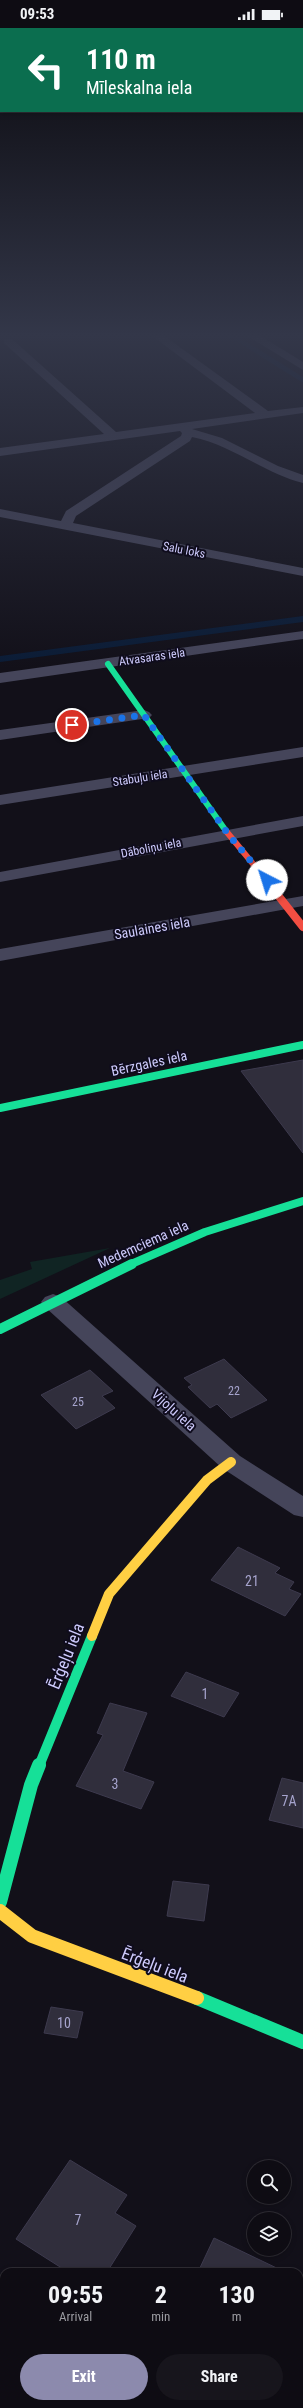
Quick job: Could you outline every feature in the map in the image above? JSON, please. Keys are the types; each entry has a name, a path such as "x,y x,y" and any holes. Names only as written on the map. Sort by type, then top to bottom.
{"street":[{"path":"0,452 42,446"},
{"path":"66,524 71,514 174,446"},
{"path":"227,446 274,470 303,479"},
{"name":"Salu loks","path":"0,513 66,524 84,531 303,572"},
{"name":"Atvasaras iela","path":"0,678 108,664 303,635"},
{"path":"108,664 228,834 295,902 303,927"},
{"path":"0,735 144,715"},
{"name":"Stabuļu iela","path":"0,800 303,752"},
{"name":"Dāboliņu iela","path":"0,877 303,821"},
{"name":"Saulaines iela","path":"0,955 295,902"},
{"name":"Bērzgales iela","path":"0,1108 303,1045"},
{"name":"Medemciema iela","path":"0,1329 101,1278 205,1232 303,1202"},
{"name":"Vijoļu iela","path":"53,1302 231,1462 303,1508"},
{"name":"Ērģeļu iela","path":"0,1902 31,1785 108,1594 207,1480 231,1462"},
{"name":"Ērģeļu iela","path":"0,1911 32,1936 171,1987 303,2042"}],"green space":[{"path":"110,1248 0,1299 0,1280 32,1269 30,1262"}],"building":[{"path":"303,1060 303,1153 241,1071"},
{"path":"224,1359 267,1400 231,1418 217,1404 210,1408 188,1387 192,1385 184,1378"},
{"path":"90,1370 113,1391 102,1396 115,1408 76,1429 41,1395"},
{"path":"238,1547 280,1568 275,1573 294,1582 289,1589 301,1594 285,1616 211,1580"},
{"path":"186,1672 239,1693 224,1717 171,1696"},
{"path":"110,1703 147,1713 123,1771 154,1782 141,1809 76,1786 103,1735 97,1733"},
{"path":"282,1778 303,1783 303,1828 269,1820"},
{"path":"173,1881 209,1885 204,1921 167,1916"},
{"path":"51,2007 83,2012 77,2038 44,2033"},
{"path":"70,2160 127,2195 115,2213 136,2226 110,2268 62,2268 16,2239"},
{"path":"214,2238 247,2254 247,2256 252,2256 277,2268 200,2268"}],"waterway":[{"path":"0,659 303,619"}],"traffic: fast":[{"path":"108,664 226,831"},
{"path":"0,1108 303,1045"},
{"path":"0,1329 101,1278 205,1232 303,1201"},
{"path":"0,1902 31,1785 92,1636"},
{"path":"197,1998 303,2042"}],"traffic: slow":[{"path":"92,1636 109,1594 207,1480 231,1462"},
{"path":"0,1911 32,1936 197,1998"}],"traffic: jam":[{"path":"226,831 287,904 303,927"}],"route":[{"path":"72,725 144,715 228,834 267,880"}]}
